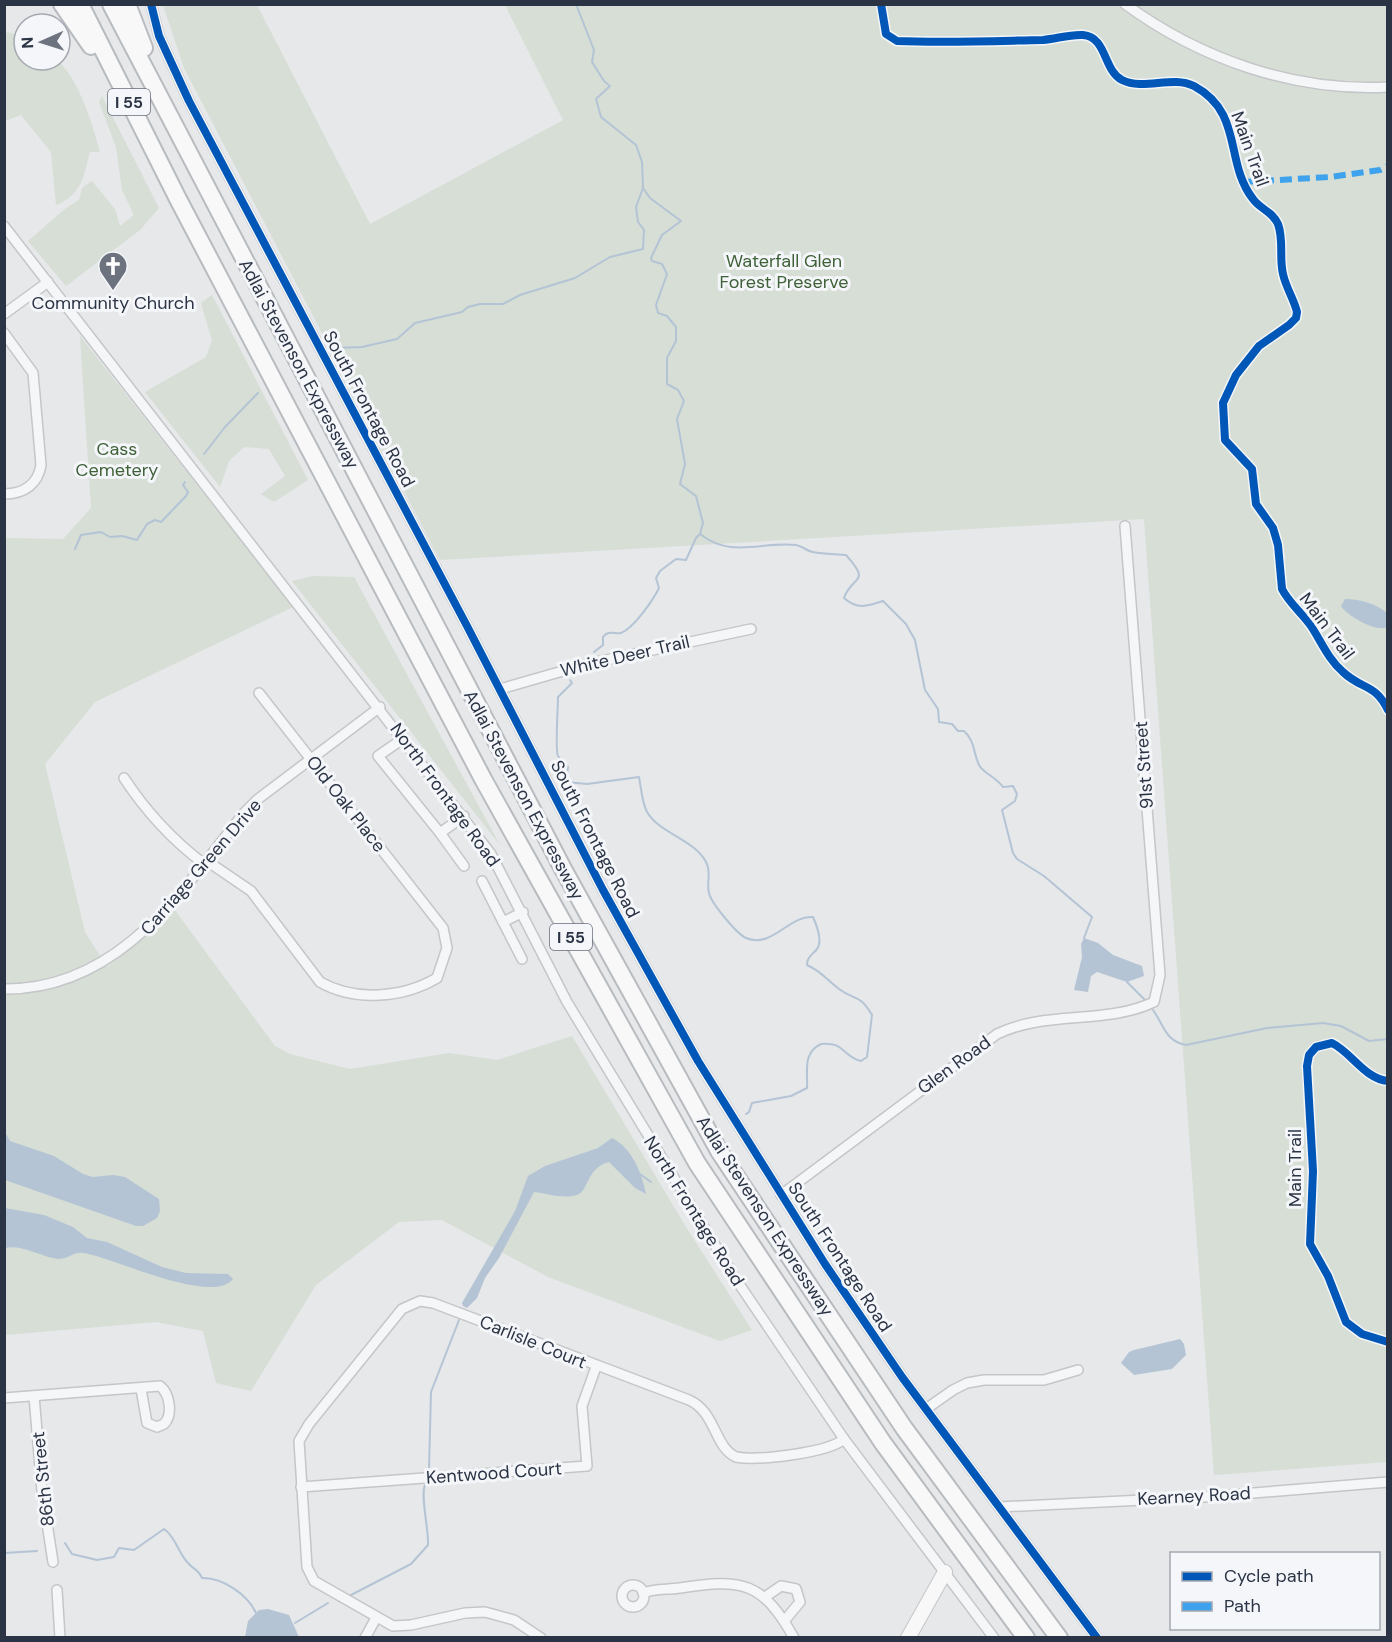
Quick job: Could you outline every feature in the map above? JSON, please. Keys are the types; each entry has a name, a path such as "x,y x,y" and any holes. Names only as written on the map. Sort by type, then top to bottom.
{"highway":[{"path":"62,4 123,91"},
{"name":"Adlai Stevenson Expressway","path":"80,4 123,91 483,778 698,1163 883,1443 1026,1638"},
{"name":"Adlai Stevenson Expressway","path":"111,4 562,867 719,1151 904,1428 1059,1638"},
{"path":"127,4 168,114"}],"street":[{"name":"South Frontage Road","path":"151,4 159,36 189,101 663,1000 831,1273 926,1409 1097,1638"},
{"path":"1125,4 1191,45 1245,67 1324,84 1388,87"},
{"name":"North Frontage Road","path":"4,226 184,460 380,707 491,854 523,912 567,1002 687,1201 844,1439 994,1638"},
{"path":"4,314 48,282"},
{"path":"4,333 33,373 41,465 39,475 28,489 20,493 4,494"},
{"name":"91st Street","path":"1125,526 1160,975 1154,1002"},
{"name":"White Deer Trail","path":"500,689 587,664 751,629"},
{"name":"Old Oak Place","path":"124,778 140,803 166,834 205,863 251,891 320,982 348,995 410,990 437,978 447,948 443,928 259,693"},
{"name":"Carriage Green Drive","path":"4,989 44,986 76,977 122,950 160,917 244,813 310,759 380,707"},
{"path":"404,738 378,756 464,866"},
{"path":"440,833 464,816"},
{"path":"482,881 522,959"},
{"path":"503,922 523,912"},
{"name":"Glen Road","path":"781,1195 997,1034 1036,1021 1130,1013 1154,1002"},
{"name":"Carlisle Court","path":"541,1638 514,1620 485,1612 465,1612 402,1627 376,1618 314,1581 306,1563 298,1445 303,1433 402,1309 414,1302 433,1303 698,1404 705,1411 728,1452 736,1457 816,1452 836,1446 844,1439"},
{"name":"Kentwood Court","path":"301,1487 587,1466 582,1406 596,1367"},
{"path":"926,1409 967,1383 984,1380 1044,1380 1078,1370"},
{"path":"4,1398 141,1389 154,1385 166,1390 169,1415 164,1424 157,1426 147,1423 141,1389"},
{"name":"86th Street","path":"34,1396 42,1491 53,1562"},
{"name":"Kearney Road","path":"999,1507 1204,1497 1388,1482"},
{"path":"908,1638 945,1572"},
{"path":"643,1593 721,1583 742,1586 765,1597 785,1620 794,1638"},
{"path":"765,1597 781,1586 795,1589 800,1602 785,1620"},
{"path":"57,1590 60,1638"},
{"path":"365,1638 376,1618"}],"green space":[{"name":"Waterfall Glen Forest Preserve","path":"163,5 257,5 370,224 563,120 505,5 1387,5 1387,1462 1214,1475 1144,519 440,560 184,68"},
{"path":"8,32 12,34 12,72 67,72 71,76 84,102 97,142 100,152 90,152 80,184 71,196 56,205 51,152 21,115 5,121 4,35"},
{"path":"102,96 159,208 140,230 66,286 28,241 66,208 79,200 82,188 92,181 115,209 120,226 134,215 122,190 116,147 99,102"},
{"path":"212,295 308,480 274,502 261,494 285,476 269,449 244,447 229,461 220,487 145,392 206,357 212,341 201,303"},
{"name":"Cass Cemetery","path":"80,336 293,607 95,702 45,764 85,932 107,967 150,934 174,909 275,1046 290,1054 350,1069 449,1053 497,1060 572,1036 686,1227 752,1330 720,1341 548,1277 442,1220 399,1222 316,1285 251,1391 216,1383 203,1331 156,1322 5,1335 5,538 63,539 91,508"},
{"path":"313,576 354,577 500,845 292,581"}],"water":[{"path":"1345,599 1362,601 1383,610 1387,613 1387,627 1376,628 1356,619 1341,606"},
{"path":"1084,938 1098,943 1113,955 1142,966 1144,976 1127,982 1097,972 1091,976 1088,992 1074,990 1082,957 1081,944"},
{"path":"5,1132 10,1141 54,1156 83,1174 93,1177 113,1175 125,1177 159,1199 160,1211 157,1218 143,1226 136,1226 5,1180"},
{"path":"612,1138 625,1148 635,1162 646,1194 635,1188 609,1162 596,1169 584,1189 577,1195 561,1196 534,1192 499,1258 485,1278 477,1298 467,1308 463,1306 462,1303 515,1211 528,1176 545,1166 598,1148"},
{"path":"5,1208 44,1215 73,1227 87,1238 107,1242 162,1267 186,1273 228,1274 233,1279 222,1286 205,1287 161,1278 84,1253 58,1259 23,1249 5,1248"},
{"path":"1180,1339 1184,1344 1186,1355 1172,1369 1134,1375 1121,1363 1129,1352"},
{"path":"268,1609 289,1615 299,1637 245,1637 248,1621 259,1610"}],"waterway":[{"path":"336,348 362,347 397,339 415,323 462,312 468,307 480,304 503,304 520,295 575,278 610,257 643,249 644,230 638,222 636,207 643,188 642,162 636,145 601,117 596,99 610,86 592,62 594,50 576,4"},
{"path":"594,652 603,645 603,637 606,634 621,633 637,620 659,588 656,578 660,571 676,559 686,560 700,534 703,523 696,496 680,484 685,464 677,419 684,401 678,390 667,384 667,358 676,341 676,327 667,316 658,313 656,305 667,274 662,264 652,261 651,258 662,235 681,221 650,198 643,188"},
{"path":"204,454 225,427 258,393"},
{"path":"75,549 81,535 101,532 110,537 122,536 137,540 147,524 155,520 161,522 186,496 188,492 183,485 185,482"},
{"path":"700,534 724,546 783,544 796,545 813,552 846,555 854,564 859,575 844,598 858,606 883,601 906,624 915,640 925,690 938,709 939,722 952,724 958,731 964,731 970,739 981,768 1003,787 1013,786 1017,794 1015,801 1002,810 1013,853 1017,859 1044,876 1092,917 1084,938"},
{"path":"570,680 572,683 558,697 557,753 568,767 566,782 587,784 639,777 647,812 660,826 701,854 708,866 708,889 711,898 737,931 746,938 764,939 796,921 813,917 818,929 819,946 809,958 807,965 844,993 860,1000 872,1015 867,1057 861,1061 839,1047 821,1044 811,1052 808,1058 807,1088 791,1096 752,1103 746,1114"},
{"path":"1127,982 1146,1001"},
{"path":"1153,1010 1169,1036 1186,1045 1267,1028 1323,1023 1341,1026 1369,1041 1388,1039"},
{"path":"637,1172 651,1182"},
{"path":"429,1469 431,1392 459,1320"},
{"path":"351,1595 411,1564 428,1545 425,1485"},
{"path":"65,1543 72,1554 97,1560 114,1557 119,1548 134,1550 164,1529 202,1578 210,1578 234,1588 247,1600 256,1613"},
{"path":"4,1553 37,1551"},
{"path":"295,1623 328,1603"}],"marked path":[{"path":"1244,182 1330,177 1380,170 1388,166"}],"cycle path":[{"path":"151,4 159,36 189,101 467,626 603,890 698,1061 825,1264 902,1377 1097,1638"},
{"name":"Main Trail","path":"881,4 886,34 897,41 1043,40 1078,35 1091,37 1097,41 1111,69 1122,80 1139,84 1185,83 1210,97 1220,110 1227,124 1244,185 1253,199 1273,216 1278,224 1283,274 1297,312 1296,318 1289,325 1259,346 1236,375 1223,403 1225,440 1252,469 1256,504 1273,528 1278,545 1282,589 1285,594 1311,626 1338,667 1350,678 1378,695 1388,710"},
{"name":"Main Trail","path":"1388,1081 1372,1076 1332,1043 1316,1047 1309,1055 1307,1066 1313,1171 1310,1244 1328,1276 1346,1322 1362,1334 1388,1342"}],"place":[{"name":"Community Church","path":"113,292"}]}
